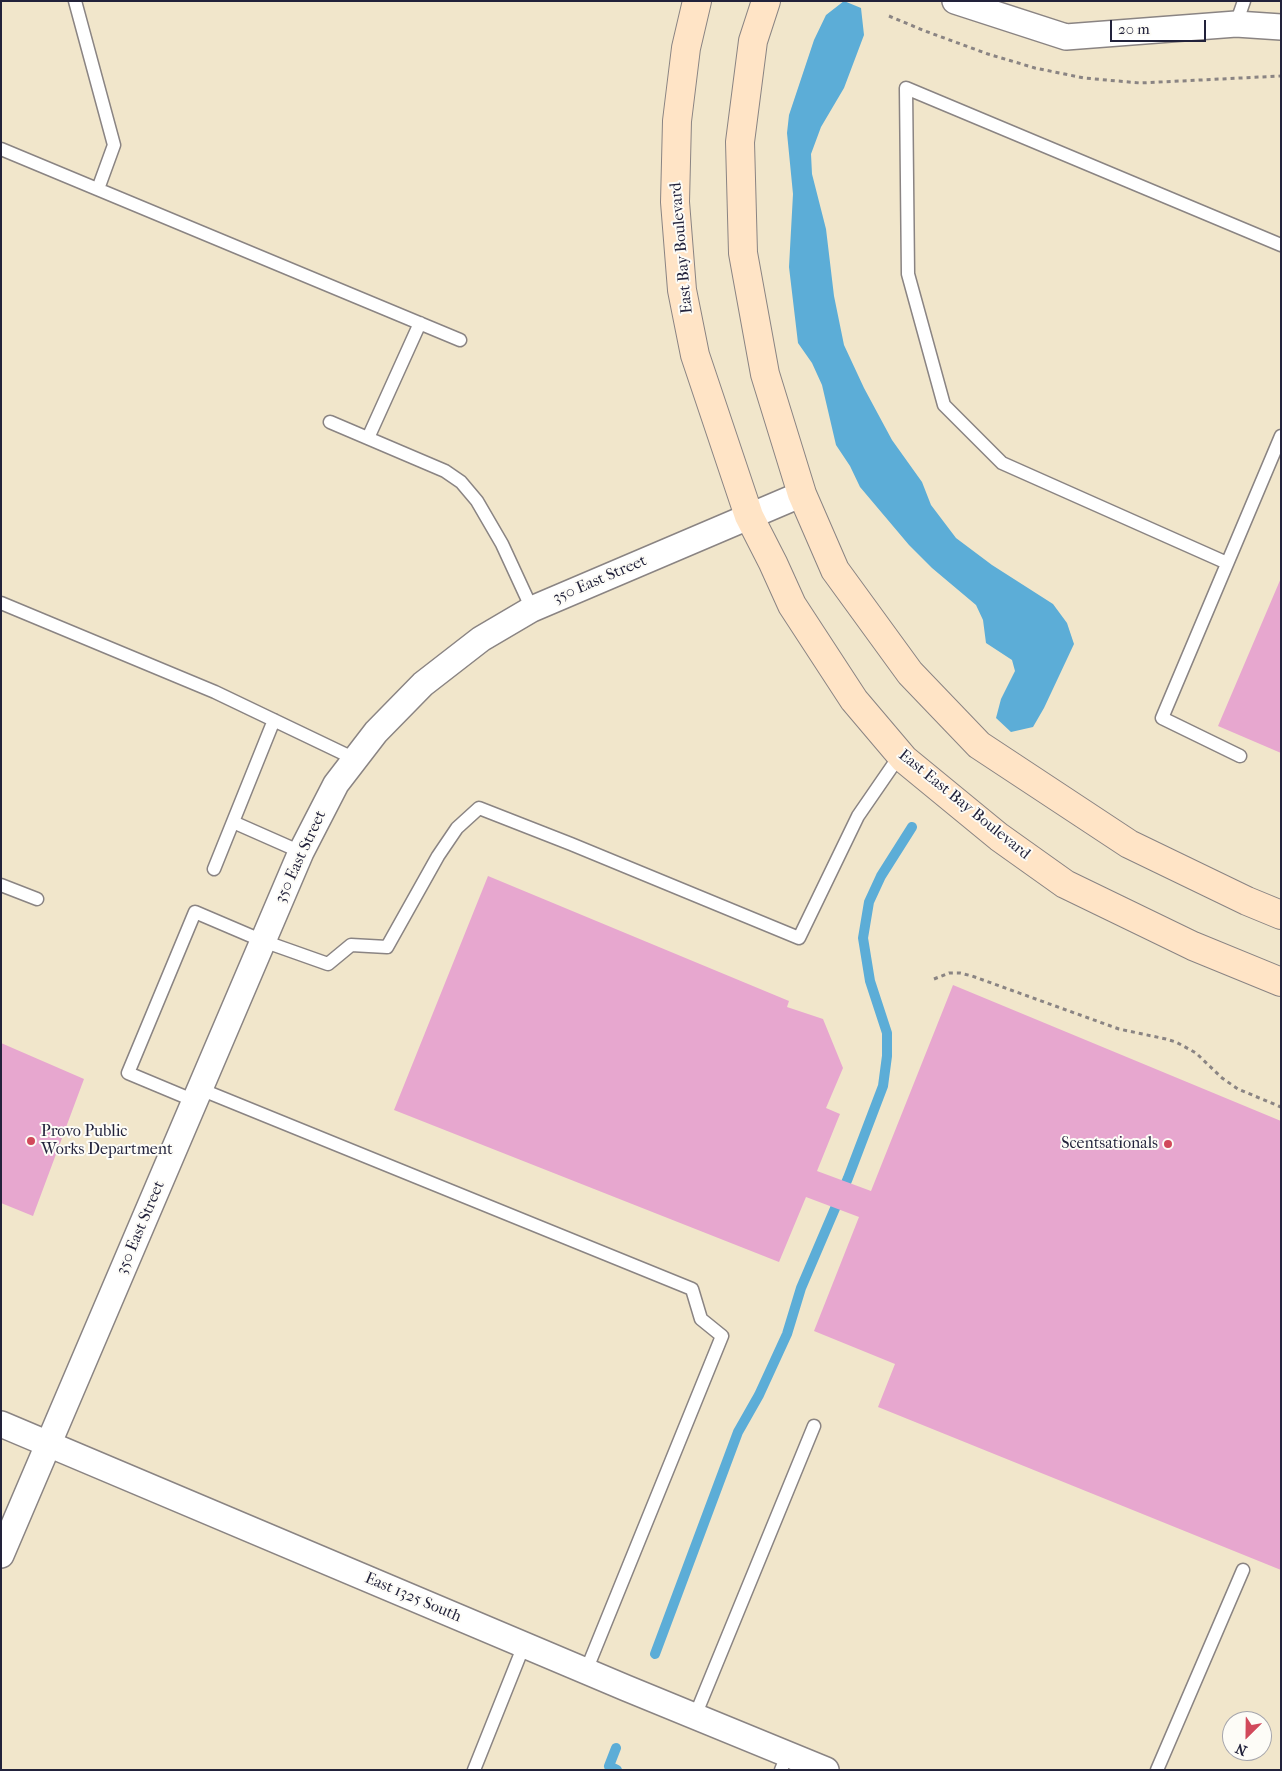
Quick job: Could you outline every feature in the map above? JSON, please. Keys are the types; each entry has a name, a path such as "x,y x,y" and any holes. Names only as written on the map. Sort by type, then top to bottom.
{"street":[{"name":"East Bay Boulevard","path":"697,1 686,48 677,121 675,202 682,290 695,355 749,516"},
{"path":"766,1 753,41 740,142 743,253 765,374 802,494 834,570 910,673 979,745 1129,844 1247,901 1281,915"},
{"path":"954,1 1066,36 1240,13 1281,27"},
{"name":"350 East Street","path":"1,1555 301,852 336,784 376,732 423,684 481,639 532,609 802,494"},
{"name":"East East Bay Boulevard","path":"749,516 792,606 854,700 900,755 999,837 1065,884 1193,946 1281,982"},
{"name":"East 1325 South","path":"1,1424 695,1716 785,1761 826,1770"}],"lane":[{"path":"74,1 114,145 98,189"},
{"path":"1227,563 1002,463 944,405 908,274 906,88 1281,245"},
{"path":"1,149 460,340"},
{"path":"368,438 420,323"},
{"path":"330,422 445,471 461,482 477,501 502,544 532,609"},
{"path":"1240,756 1162,718 1281,436"},
{"path":"1,603 215,692 355,759"},
{"path":"214,869 274,720"},
{"path":"586,1671 722,1336 701,1319 692,1289 197,1095 128,1073 195,912 263,941 328,964 351,945 387,947 438,856 457,828 478,808 571,844 799,938 858,816 900,755"},
{"path":"233,822 301,852"},
{"path":"1,885 37,899"},
{"path":"695,1716 814,1426"},
{"path":"1157,1770 1242,1570"},
{"path":"474,1770 524,1644"}],"path":[{"path":"934,980 949,973 972,976 1119,1029 1171,1041 1196,1053 1222,1078 1238,1089 1281,1107"}],"water":[{"path":"844,1 861,8 864,35 844,88 821,127 811,154 812,174 826,229 834,296 844,345 864,388 892,440 922,482 931,505 956,538 992,565 1053,604 1067,623 1074,644 1033,727 1011,732 996,718 1001,699 1015,671 1012,660 986,643 983,620 976,605 932,568 909,545 860,487 850,466 836,445 822,385 812,363 798,343 789,267 793,194 787,133 789,115 814,40 826,15"}],"building":[{"path":"1281,578 1281,753 1218,726"},
{"path":"488,876 789,1001 787,1007 823,1019 843,1068 826,1108 840,1114 817,1171 871,1191 953,985 1281,1121 1281,1570 878,1407 895,1364 814,1331 859,1217 806,1197 779,1262 394,1110"},
{"name":"Provo Public Works Department","path":"1,1043 84,1079 33,1216 1,1203"}],"waterway":[{"path":"655,1654 738,1432 759,1395 787,1334 801,1288 848,1178 883,1086 887,1056 887,1033 870,981 863,938 869,902 881,876 912,827"},
{"path":"616,1748 609,1766 617,1770"}],"place":[{"name":"Provo Public Works Department","path":"31,1141"},
{"name":"Scentsationals","path":"1168,1144"}]}
